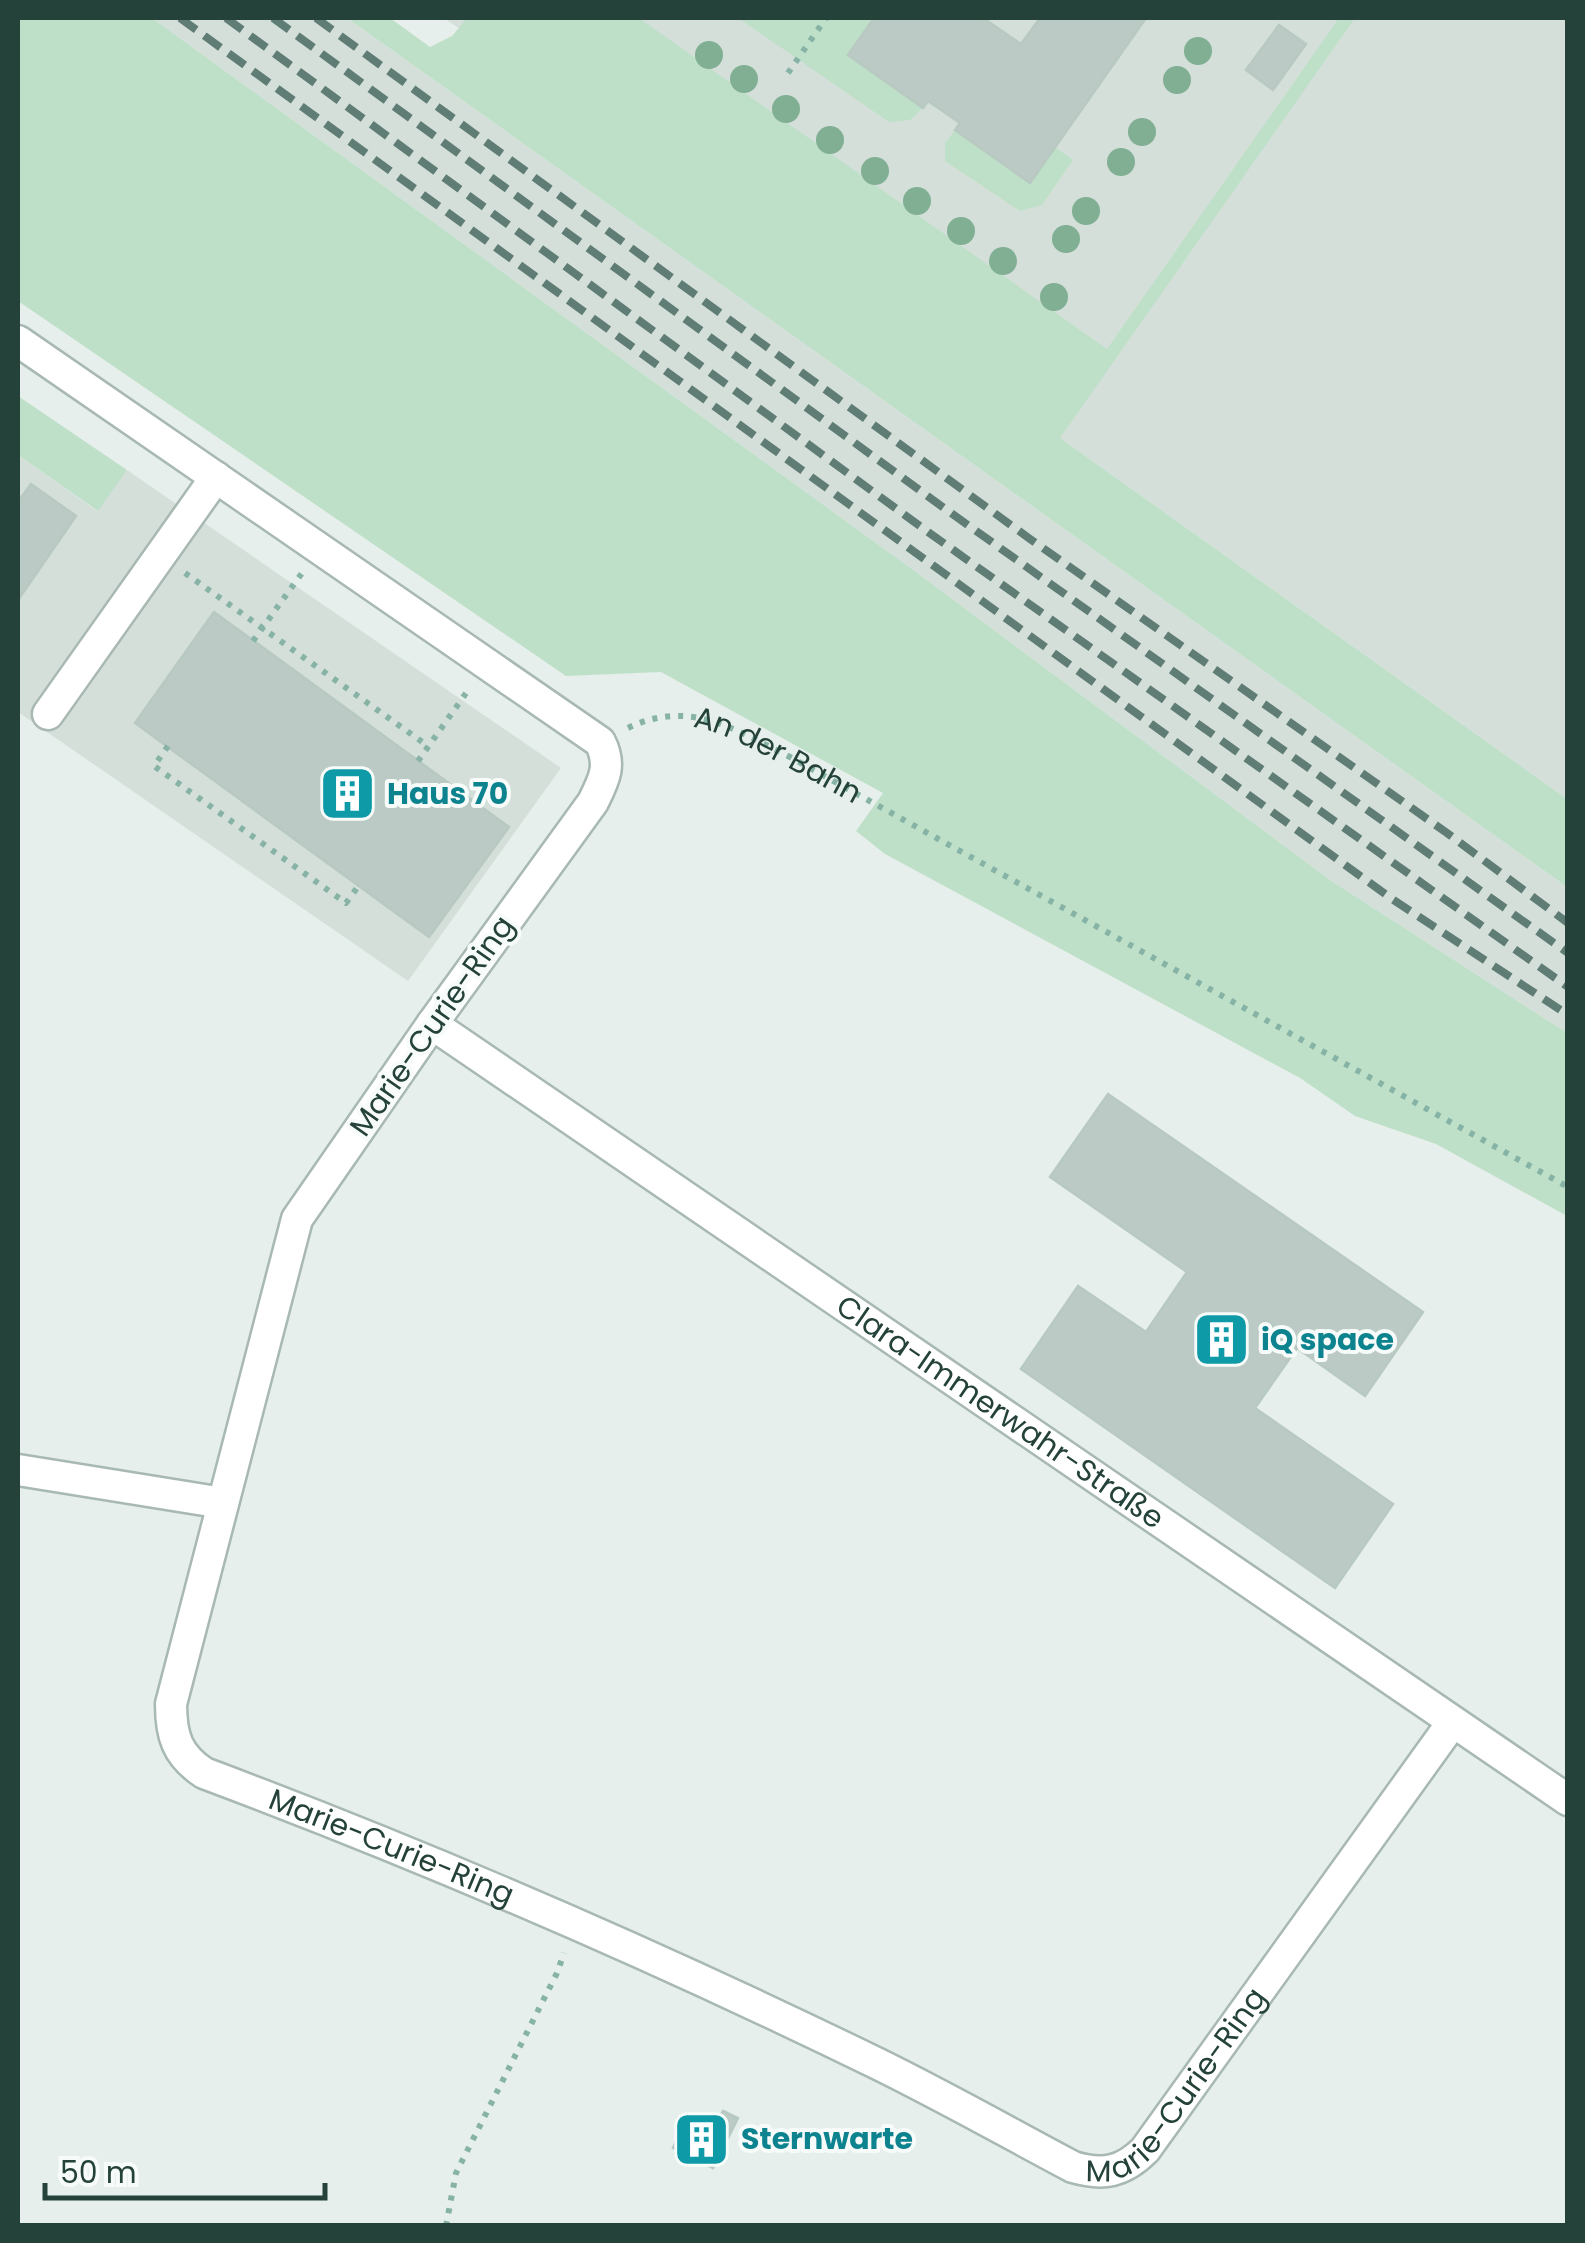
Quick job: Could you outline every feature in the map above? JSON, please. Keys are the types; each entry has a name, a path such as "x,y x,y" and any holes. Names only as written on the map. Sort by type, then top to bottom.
{"street":[{"path":"18,340 600,742"},
{"path":"48,714 216,477"},
{"name":"Marie-Curie-Ring","path":"600,742 607,756 606,776 593,802 297,1219 172,1704 171,1727 176,1746 188,1762 204,1773 349,1827 574,1922 875,2062 1074,2167 1093,2173 1113,2172 1131,2164 1145,2150 1452,1723"},
{"name":"Clara-Immerwahr-Straße","path":"432,1024 1568,1800"},
{"path":"18,1470 223,1504"}],"path":[{"path":"788,73 826,18"},
{"path":"253,641 320,549"},
{"path":"160,556 428,746"},
{"path":"418,760 487,664"},
{"name":"An der Bahn","path":"600,742 652,716 687,715 716,722 790,757 1568,1187"},
{"path":"168,746 154,766 346,903 359,885"},
{"path":"446,2226 456,2173 558,1973 574,1922"}],"shaded area":[{"path":"152,18 347,18 1567,887 1567,1033 1330,880 916,572"},
{"path":"444,18 1567,18 1567,799 1060,438"},
{"path":"18,455 97,511 127,470 561,768 408,981 18,712"}],"green space":[{"path":"18,18 152,18 916,572 1330,880 1567,1033 1567,1216 1436,1144 1355,1116 1300,1078 885,854 856,831 883,793 661,672 566,676 18,301"},
{"path":"347,18 390,18 430,47 452,36 467,18 639,18 1107,349 1339,18 1355,18 1060,438 1567,799 1567,887"},
{"path":"738,18 874,18 849,55 923,108 910,120 889,122"},
{"path":"955,130 1030,182 1055,147 1073,160 1042,205 1020,211 945,161 945,143"},
{"path":"18,396 127,470 98,511 18,455"}],"building":[{"path":"874,18 983,18 1021,44 1040,18 1146,18 1030,183 955,130 960,123 928,101 923,108 848,55"},
{"path":"1279,25 1306,44 1273,90 1246,70"},
{"path":"31,484 76,516 18,600 18,502"},
{"name":"Haus 70","path":"214,612 509,827 429,937 135,723"},
{"name":"iQ space","path":"1108,1094 1423,1312 1365,1396 1297,1348 1255,1408 1393,1504 1335,1588 1021,1369 1078,1286 1146,1332 1187,1272 1050,1177"},
{"name":"Sternwarte","path":"723,2111 738,2118 713,2168 673,2148 687,2118 712,2130"}],"railway":[{"path":"180,18 1392,899 1568,1015"},
{"path":"226,18 928,532 1568,987"},
{"path":"273,18 944,508 1568,953"},
{"path":"316,18 1030,539 1568,923"}],"place":[{"name":"Haus 70","path":"348,794"},
{"name":"iQ space","path":"1222,1340"},
{"name":"Sternwarte","path":"702,2139"}]}
